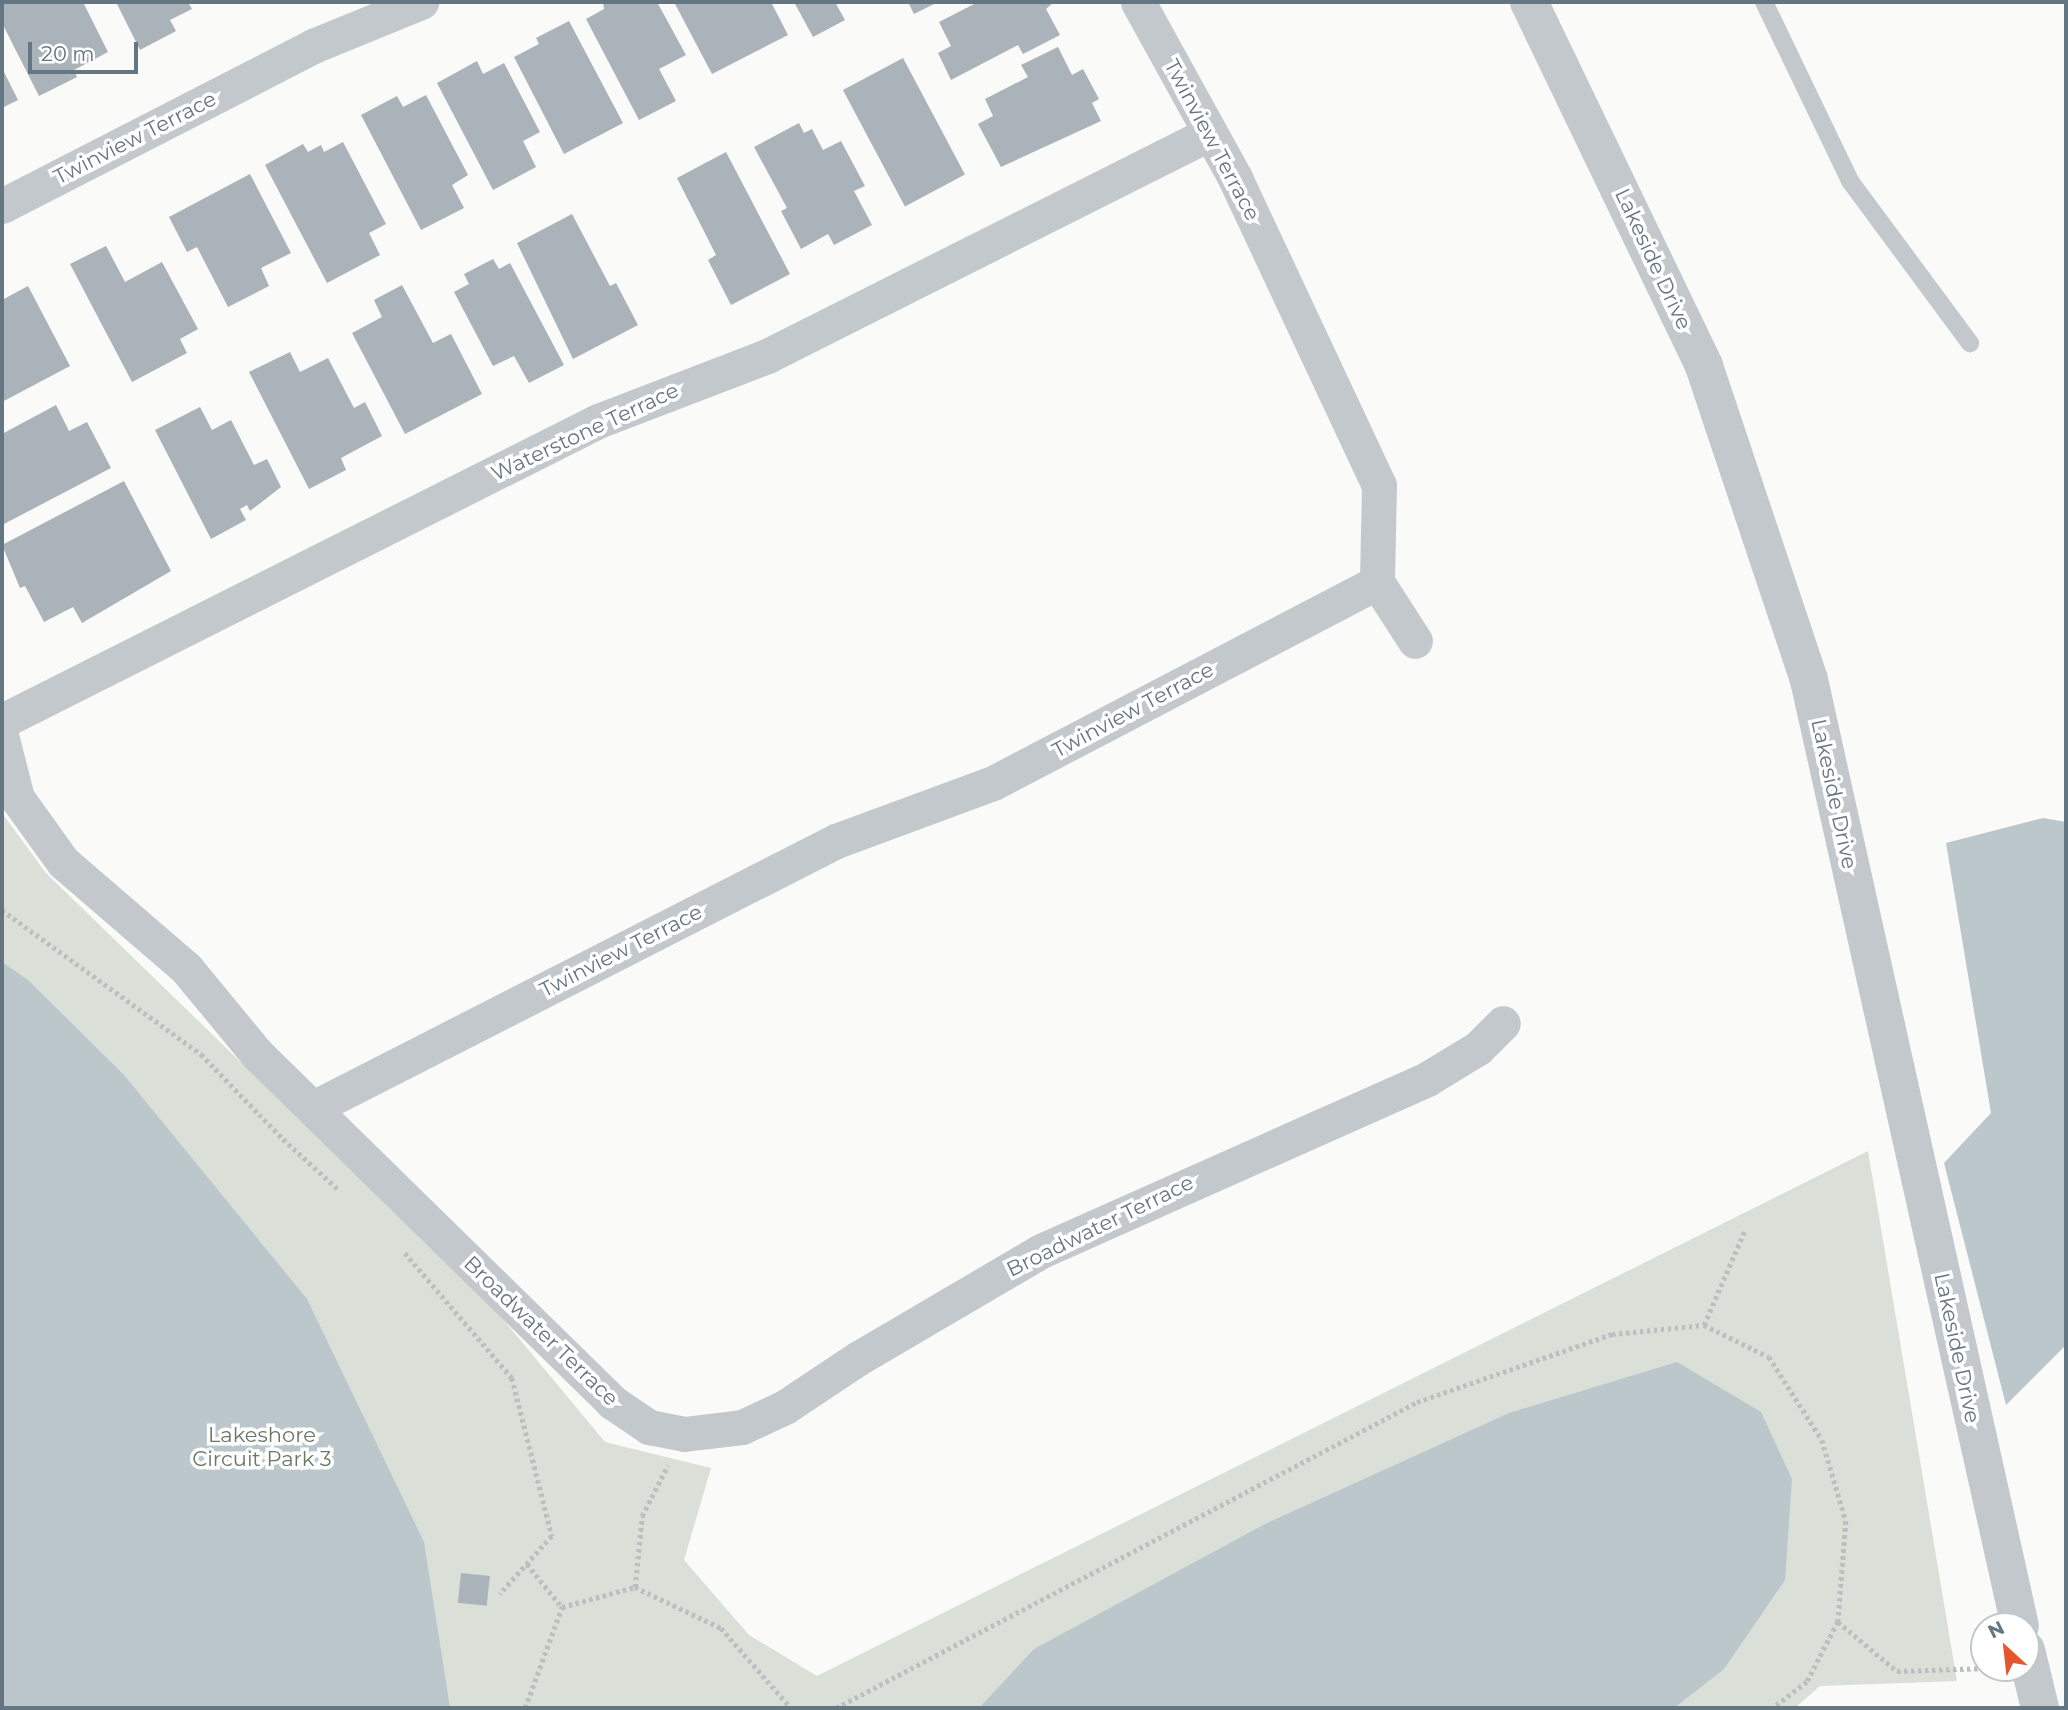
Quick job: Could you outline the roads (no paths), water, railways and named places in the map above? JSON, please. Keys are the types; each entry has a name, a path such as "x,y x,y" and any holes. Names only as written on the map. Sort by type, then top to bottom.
{"street":[{"name":"Twinview Terrace","path":"2,206 313,46 421,2"},
{"name":"Twinview Terrace","path":"313,1108 836,841 993,783 1377,582 1379,485 1210,133 1138,2"},
{"name":"Lakeside Drive","path":"1529,2 1704,366 1809,680 2017,1612"},
{"name":"Waterstone Terrace","path":"2,721 598,421 767,356 1210,133"},
{"path":"1377,582 1415,641"},
{"name":"Broadwater Terrace","path":"2,739 17,798 63,862 186,968 257,1054 612,1402 649,1427 684,1434 742,1427 785,1407 857,1359 1041,1251 1427,1079 1478,1048 1503,1023"},
{"path":"2034,1682 2040,1708"}],"lane":[{"path":"1764,2 1850,181 1970,343"}],"park label":[{"name":"Lakeshore Circuit Park 3","path":"262,1447"}]}
